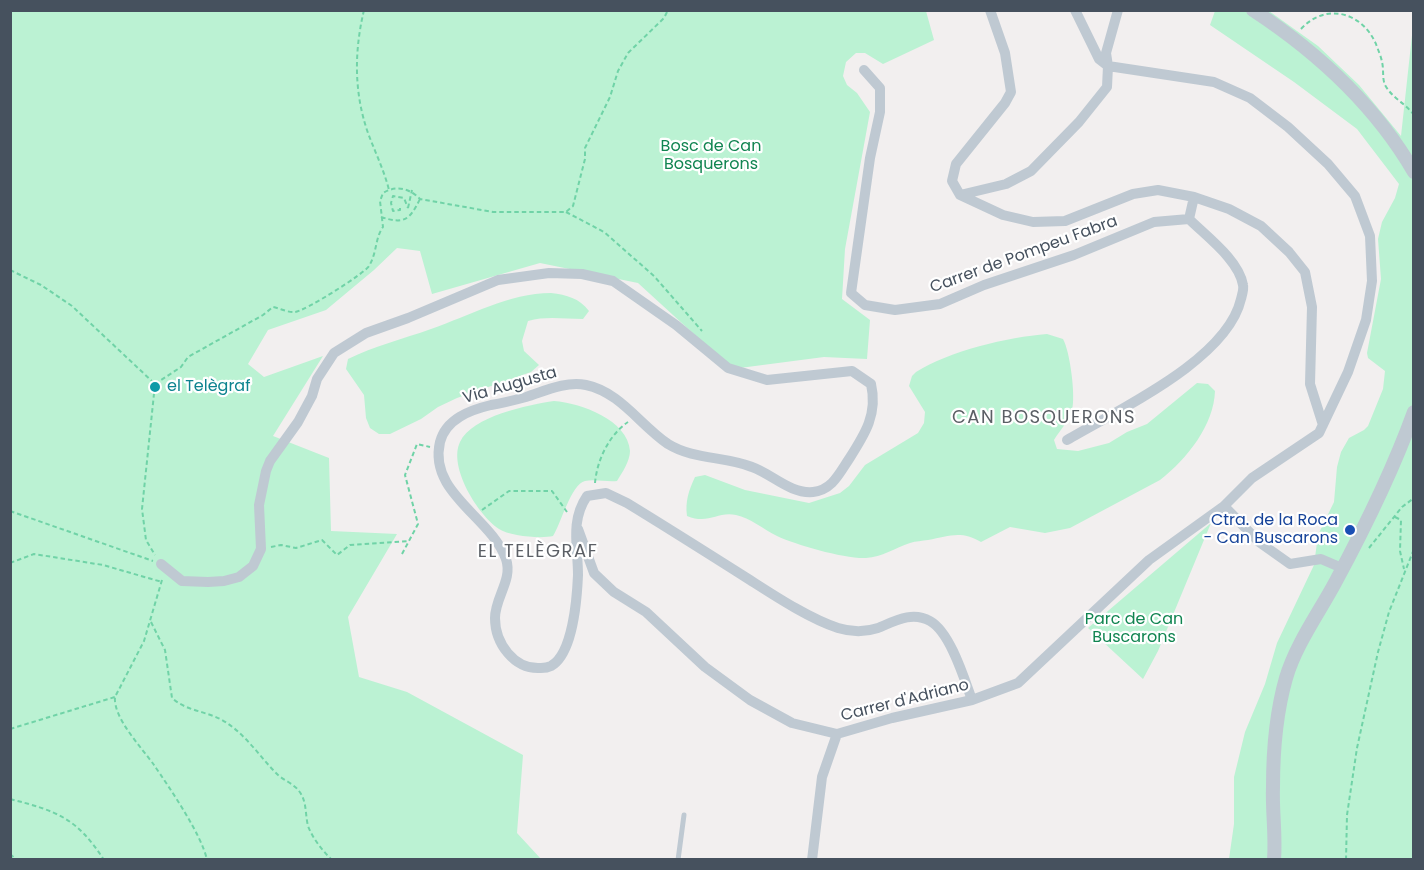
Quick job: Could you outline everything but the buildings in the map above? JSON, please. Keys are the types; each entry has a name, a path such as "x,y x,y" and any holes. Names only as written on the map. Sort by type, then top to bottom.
{"street":[{"path":"990,10 1005,53 1011,92 1005,103 956,164 952,182 960,195 1003,215 1033,222 1065,221 1133,194 1158,190 1194,197 1229,208 1261,226 1289,252 1305,272 1312,307 1310,384 1323,425"},
{"path":"1076,10 1099,59 1108,66 1214,82 1250,98 1288,127 1320,157 1355,196 1370,236 1372,281 1366,320 1352,361 1323,425"},
{"path":"960,195 1006,184 1031,171 1079,122 1107,87 1107,53 1118,10"},
{"path":"1253,10 1306,48 1335,74 1377,121 1413,171"},
{"name":"Carrer de Pompeu Fabra","path":"864,70 880,88 880,112 870,158 851,293 865,305 895,310 940,304 984,285 1074,255 1154,222 1189,219"},
{"path":"1067,440 1164,383 1209,350 1228,328 1238,309 1244,286 1234,264 1189,219 1194,197"},
{"name":"Via Augusta","path":"261,549 258,516 260,493 270,461 298,422 327,362 343,346 366,333 498,280 532,274 566,273 613,280 676,325 728,368 767,380 852,371 871,384 875,401 871,419 834,483 821,490 810,492 786,486 753,467 702,457 677,449 619,401 593,386 582,384 569,384 469,411 447,428 441,438 439,448"},
{"path":"1274,860 1274,751 1280,705 1292,660 1372,507 1397,455 1413,413"},
{"name":"Carrer d'Adriano","path":"576,524 594,573 614,592 646,612 705,667 750,700 792,723 837,734 892,718 972,700 1018,683 1149,560 1224,506 1252,478 1319,433 1323,425"},
{"path":"1397,455 1413,434"},
{"path":"439,448 441,471 451,490 499,546 508,566 505,585 494,615 496,635 505,651 517,662 533,669 550,667 564,653 570,633 578,578 574,543 580,506 587,496 606,493 627,503 790,605 838,628 861,631 877,628 896,619 914,616 928,619 938,626 947,642 972,700"},
{"path":"1224,506 1259,542 1290,564 1321,559 1342,568"},
{"path":"161,564 182,581 224,581 239,577 253,566 261,549"},
{"path":"812,860 822,777 837,734"}],"lane":[{"path":"678,860 684,815"}],"path":[{"path":"364,10 359,30 356,79 368,133 385,173 389,190"},
{"path":"566,212 573,206 585,159 585,148 610,97 618,70 628,53 664,18 669,10"},
{"path":"1301,29 1321,14 1336,12 1354,19 1366,29 1376,43 1382,62 1383,82 1390,93 1407,106 1413,115"},
{"path":"155,384 181,367 188,357 263,315 273,307 295,312 307,308 368,268 376,249 378,235 383,227 380,201 382,193 399,188 412,190 420,199 494,212 566,212 604,232 654,276 701,329 706,350"},
{"path":"400,208 393,212 390,203 393,196 404,198 408,208 412,190"},
{"path":"381,217 402,220 411,216 420,199"},
{"path":"10,270 41,285 72,306 155,384"},
{"path":"155,384 142,509 146,540 161,564 162,582 151,622 114,703 132,736 155,766 198,836 207,860"},
{"path":"595,495 598,464 606,448 621,426 637,416"},
{"path":"402,554 418,524 405,476 417,444 439,448"},
{"path":"474,515 509,491 552,491 576,524"},
{"path":"1369,548 1402,507 1413,498"},
{"path":"10,511 161,564"},
{"path":"1395,517 1401,520 1400,551 1405,572"},
{"path":"261,549 280,545 296,548 322,540 337,555 350,545 410,541"},
{"path":"1346,860 1347,815 1357,748 1389,612 1413,549"},
{"path":"10,562 34,554 103,565 162,582"},
{"path":"151,622 165,650 172,698 179,705 211,715 230,725 246,739 279,776 299,790 305,805 308,826 316,841 332,860"},
{"path":"10,729 115,697"},
{"path":"10,799 66,818 82,830 104,860"},
{"path":"10,854 17,860"}],"green space":[{"name":"Bosc de Can Bosquerons","path":"10,11 926,11 934,40 883,64 865,53 856,53 846,62 843,76 847,85 857,93 870,112 845,249 842,299 870,320 867,359 824,357 732,369 638,283 540,263 432,294 420,251 397,248 326,310 268,330 248,364 264,377 323,356 273,436 329,458 331,531 397,534 348,617 359,677 407,692 523,755 517,833 541,859 11,859"},
{"path":"1215,11 1269,11 1318,46 1359,85 1401,136 1413,26 1413,859 1229,859 1234,824 1234,777 1245,732 1265,684 1277,643 1314,565 1318,535 1334,502 1337,467 1341,452 1349,438 1368,426 1383,389 1385,371 1368,358 1367,353 1381,279 1378,239 1382,222 1395,198 1399,184 1357,129 1294,82 1210,25"},
{"path":"551,293 572,298 589,311 583,319 548,318 528,321 522,341 524,351 539,365 531,372 457,398 390,434 379,434 370,428 366,418 364,395 346,369 348,359 505,301"},
{"path":"1047,334 1063,339 1068,353 1073,385 1072,410 1067,422 1054,440 1057,449 1078,451 1109,443 1147,424 1197,383 1208,384 1215,391 1210,416 1204,429 1189,452 1170,472 1160,480 1070,528 1045,533 1010,527 981,542 967,536 949,536 912,542 883,554 866,558 834,554 796,543 777,536 741,516 729,514 701,519 687,516 687,500 695,477 705,475 745,490 809,503 840,493 849,486 865,465 918,433 924,423 925,412 909,386 916,372 930,364 979,346"},
{"path":"554,401 577,405 612,422 627,440 630,455 627,463 617,481 589,480 580,484 575,489 553,536 525,536 499,529 482,513 467,490 458,464 457,452 460,442 466,433 488,419 530,405"},
{"name":"Parc de Can Buscarons","path":"1211,523 1158,651 1143,679 1088,628"}],"place":[{"name":"el Telègraf","path":"155,387"},
{"name":"Ctra. de la Roca - Can Buscarons","path":"1350,530"}],"district":[{"name":"CAN BOSQUERONS","path":"1044,418"},
{"name":"EL TELÈGRAF","path":"538,552"}]}
